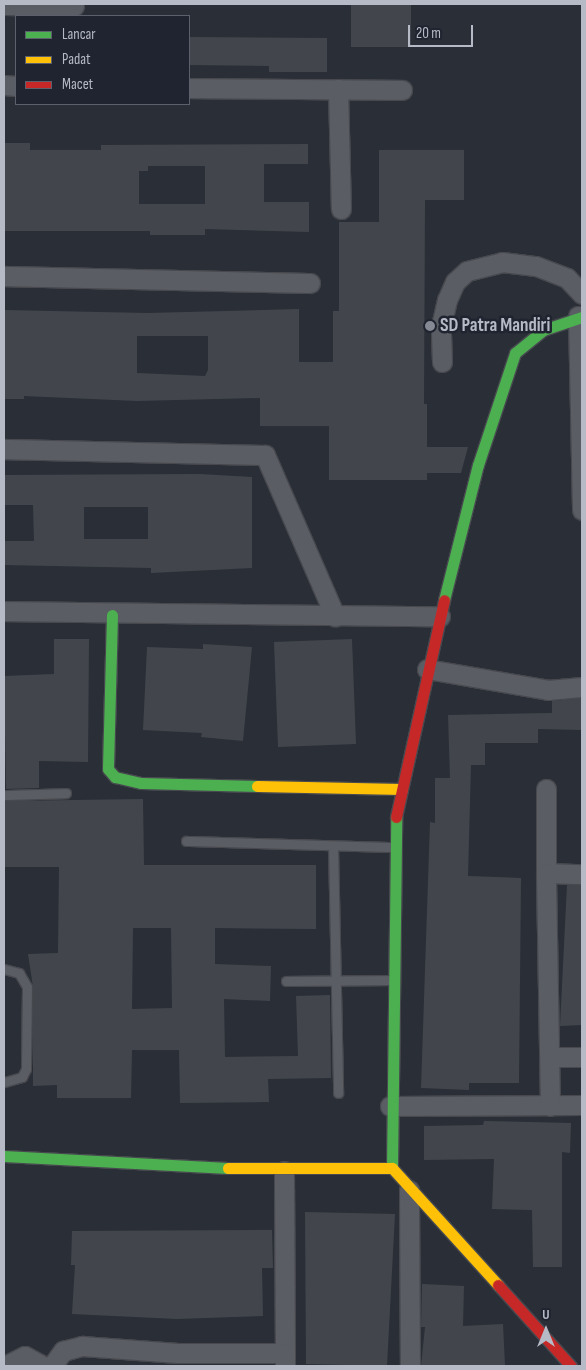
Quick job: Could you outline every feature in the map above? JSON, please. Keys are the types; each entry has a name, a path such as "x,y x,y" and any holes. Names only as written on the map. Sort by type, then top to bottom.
{"street":[{"path":"4,5 74,9"},
{"path":"190,88 402,90"},
{"path":"338,88 341,209"},
{"path":"442,362 441,326 447,300 455,282 466,271 502,262 536,266 567,278 582,294"},
{"path":"4,276 310,283"},
{"path":"571,1366 409,1190 392,1168 390,1106 394,847 402,789 440,616 478,465 515,353 543,330 580,316 582,510"},
{"path":"4,449 265,455 335,616"},
{"path":"4,612 112,615 440,616"},
{"path":"112,615 107,757 115,777 141,783 402,789"},
{"path":"428,669 548,690 582,686"},
{"path":"546,789 550,1106"},
{"path":"546,873 582,874"},
{"path":"550,1057 582,1057"},
{"path":"390,1106 582,1105"},
{"path":"4,1156 284,1171 392,1168"},
{"path":"52,1366 63,1351 82,1346 178,1360 285,1360 284,1171"},
{"path":"409,1190 410,1366"},
{"path":"5,1366 25,1356 43,1366"}],"lane":[{"path":"4,795 66,793"},
{"path":"186,841 394,847"},
{"path":"333,846 338,1093"},
{"path":"4,970 19,973 27,987 26,1069 22,1077 4,1082"},
{"path":"286,981 393,980"}],"building":[{"path":"351,4 411,4 411,47 351,47"},
{"path":"190,37 327,38 327,72 269,72 269,66 190,65"},
{"path":"4,143 30,143 30,150 101,150 101,145 308,144 308,164 264,164 264,202 309,202 309,232 205,229 205,235 150,235 150,231 4,231","holes":["148,166 205,166 205,204 139,204 139,171 148,171"]},
{"path":"379,150 464,150 464,200 425,200 424,404 427,404 427,447 468,447 461,473 427,473 427,480 329,480 329,426 260,426 260,398 137,401 24,396 24,399 4,399 4,310 147,313 299,309 299,362 333,362 333,311 339,311 339,222 379,222","holes":["137,336 208,336 208,370 205,376 137,373"]},
{"path":"200,474 252,477 252,568 151,573 151,568 4,565 4,541 34,541 33,505 4,505 4,475","holes":["84,507 148,507 148,539 84,539"]},
{"path":"54,639 89,639 88,762 39,761 39,788 6,789 4,676 54,674"},
{"path":"352,639 356,744 278,747 274,642"},
{"path":"203,644 252,647 243,741 201,737 202,733 143,730 147,647 203,649"},
{"path":"582,698 582,730 538,729 538,743 485,743 485,765 471,765 468,876 521,878 519,1083 469,1083 469,1090 421,1088 430,822 435,823 435,778 450,778 448,715 552,713 552,701"},
{"path":"143,799 144,865 316,865 316,929 215,928 215,964 271,966 270,1001 224,999 225,1057 298,1056 296,996 330,995 331,1078 268,1079 269,1102 180,1103 179,1050 132,1050 131,1098 57,1098 57,1085 33,1086 33,987 28,954 58,953 59,867 4,867 4,801","holes":["133,928 171,928 172,1008 132,1009"]},
{"path":"567,885 582,885 582,1025 560,1026"},
{"path":"484,1121 571,1123 570,1153 562,1152 562,1267 533,1267 532,1210 492,1209 494,1159 424,1160 424,1126 483,1125"},
{"path":"305,1212 395,1214 387,1366 306,1364"},
{"path":"272,1230 273,1268 262,1268 263,1316 177,1319 72,1314 75,1265 71,1265 72,1231"},
{"path":"422,1284 464,1286 463,1326 503,1324 505,1366 421,1366 425,1327 421,1327"}],"traffic: fast":[{"path":"444,600 478,465 515,353 543,330 582,317"},
{"path":"112,615 108,769 115,777 141,783 257,786"},
{"path":"392,1168 396,817"},
{"path":"4,1156 228,1168"}],"traffic: slow":[{"path":"257,786 402,789"},
{"path":"228,1168 392,1168 498,1285"}],"traffic: jam":[{"path":"396,817 444,600"},
{"path":"498,1285 571,1366"}],"place":[{"name":"SD Patra Mandiri","path":"430,326"}]}
